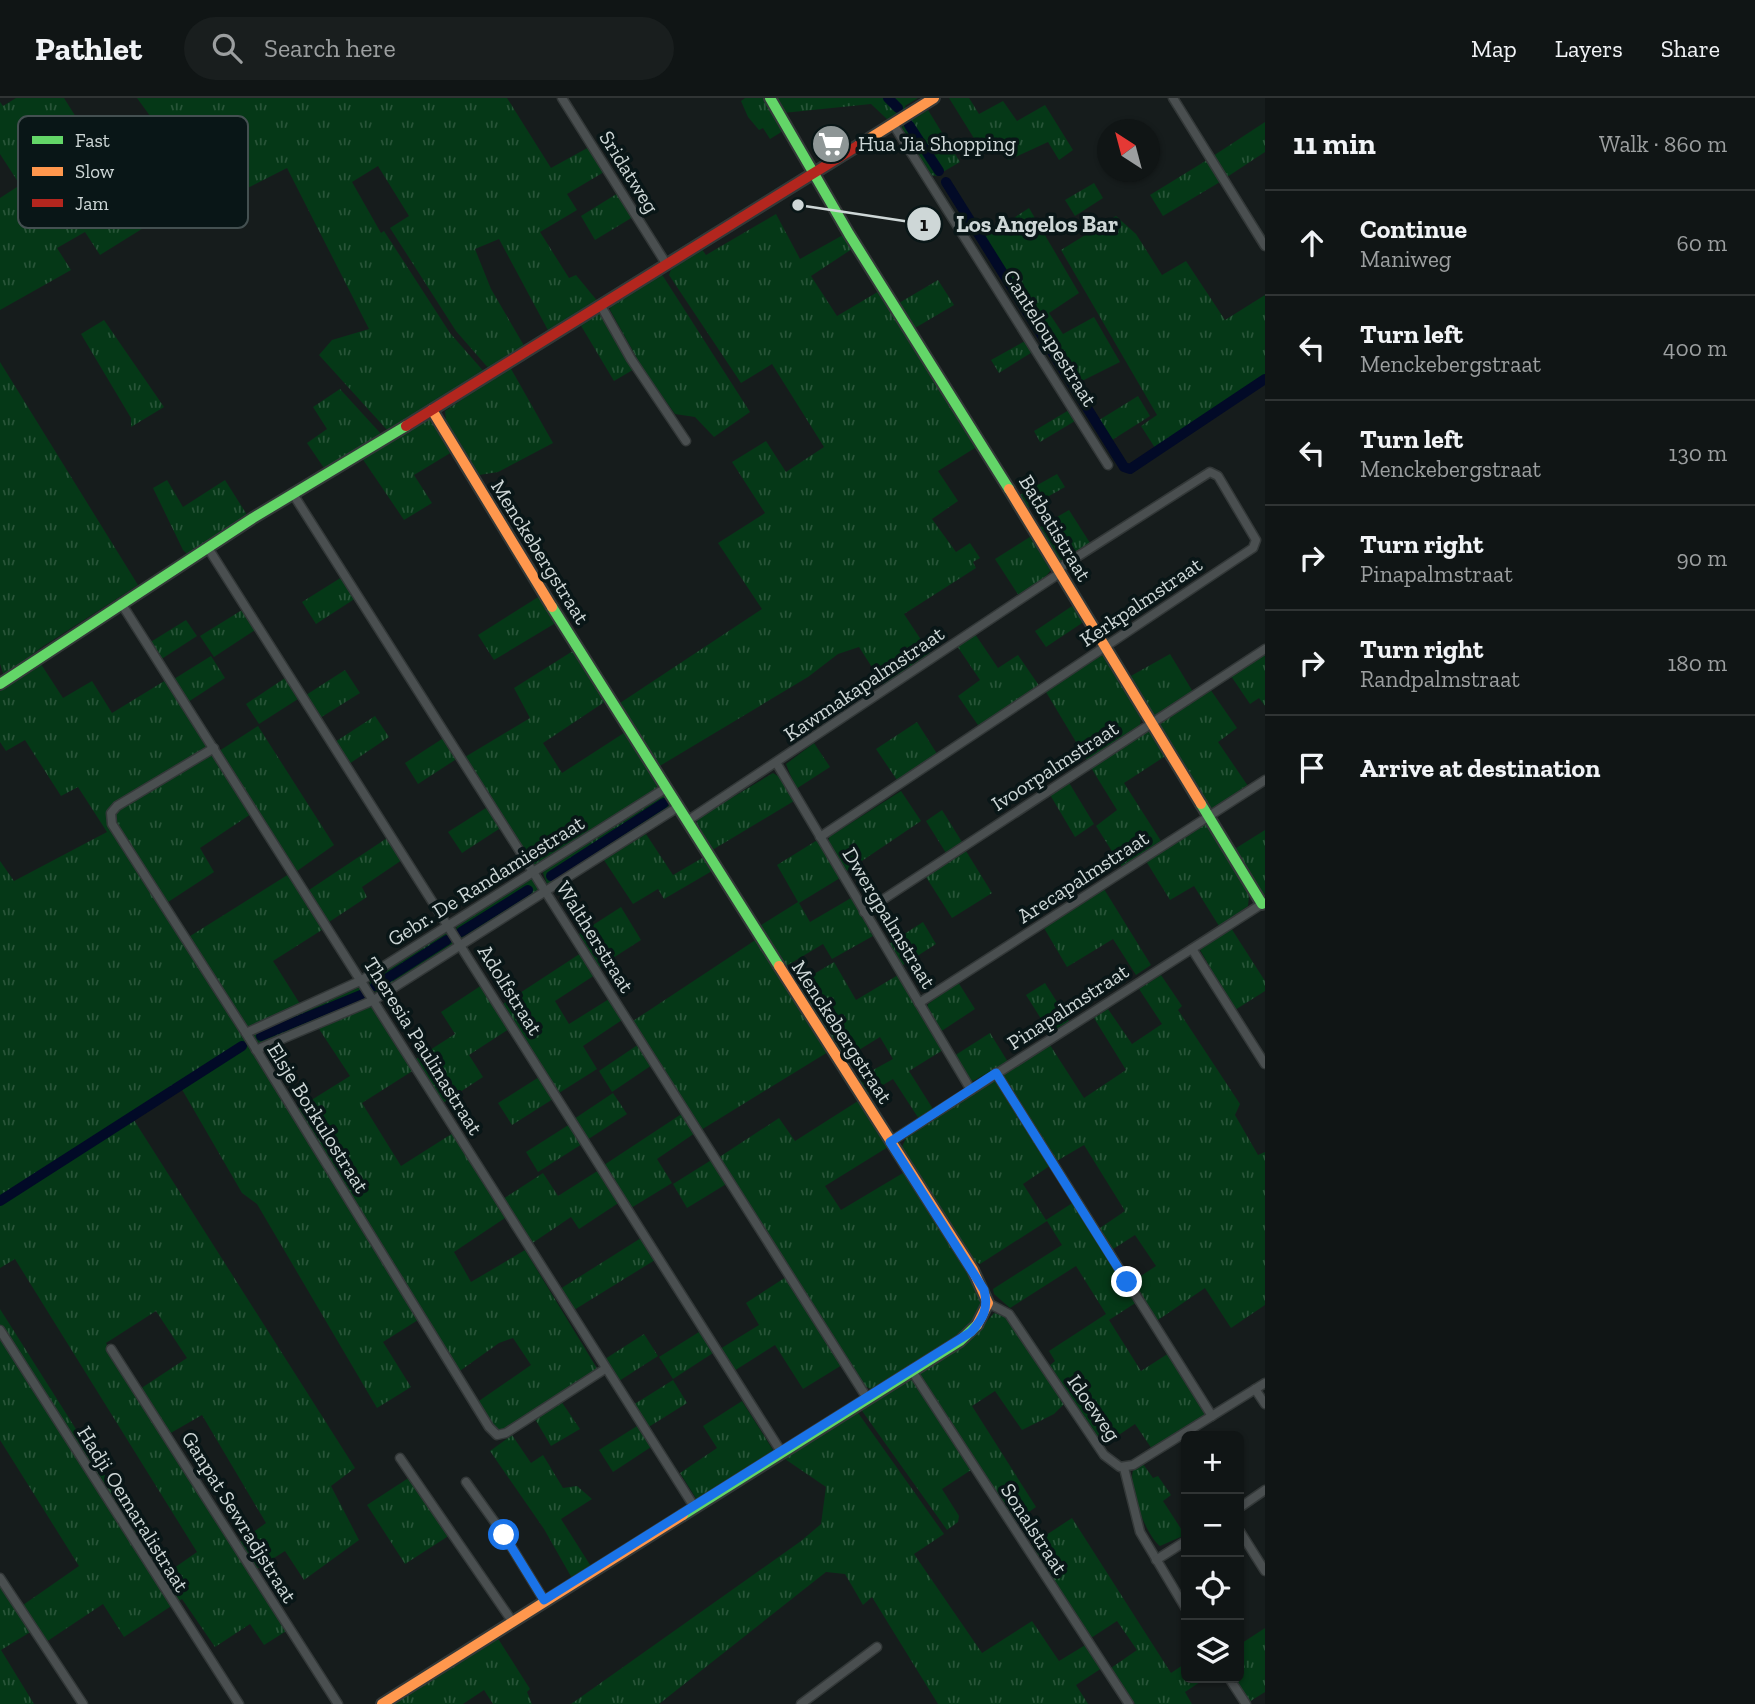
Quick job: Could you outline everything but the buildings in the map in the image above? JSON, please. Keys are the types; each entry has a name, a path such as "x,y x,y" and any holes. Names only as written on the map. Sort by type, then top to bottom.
{"street":[{"name":"Sridatweg","path":"562,98 667,265"},
{"name":"Batbatistraat","path":"770,98 813,174 1263,903"},
{"path":"0,684 121,603 293,494 934,98"},
{"path":"1173,98 1265,246"},
{"name":"Canteloupestraat","path":"893,124 1108,465"},
{"path":"601,306 631,359 686,441"},
{"name":"Menckebergstraat","path":"432,410 505,534 973,1270 988,1303"},
{"name":"Kerkpalmstraat","path":"820,837 1253,548 1255,537 1218,476 1210,472 1059,571"},
{"name":"Waltherstraat","path":"293,494 867,1398"},
{"name":"Adolfstraat","path":"208,548 782,1453"},
{"name":"Kawmakapalmstraat","path":"687,821 777,764 1059,571"},
{"name":"Theresia Paulinastraat","path":"121,603 695,1508"},
{"name":"Ivoorpalmstraat","path":"864,912 1265,649"},
{"name":"Elsje Borkulostraat","path":"214,748 117,806 111,813 112,824 246,1032 489,1427 497,1435 520,1426 605,1369"},
{"name":"Dwergpalmstraat","path":"777,764 971,1090"},
{"name":"Arecapalmstraat","path":"919,1003 1265,780"},
{"name":"Gebr. De Randamiestraat","path":"246,1032 362,980 666,788"},
{"name":"Gebr. De Randamiestraat","path":"256,1051 374,1000 678,807"},
{"name":"Pinapalmstraat","path":"890,1142 1263,903"},
{"path":"1192,948 1265,1064"},
{"path":"996,1073 1212,1416"},
{"path":"382,1704 971,1332 981,1321 988,1303"},
{"name":"Idoeweg","path":"988,1303 1009,1314 1104,1455 1114,1465 1124,1468 1265,1383"},
{"name":"Hadji Oemaralistraat","path":"0,1330 239,1704"},
{"name":"Ganpat Sewradjstraat","path":"111,1349 338,1704"},
{"name":"Sonalstraat","path":"912,1371 1129,1704"},
{"path":"1255,1389 1265,1404"},
{"path":"400,1458 512,1621"},
{"path":"1124,1468 1140,1532 1181,1601"},
{"path":"466,1482 504,1535 544,1600"},
{"path":"1244,1505 1265,1490"},
{"path":"1244,1538 1265,1571"},
{"path":"1156,1560 1181,1544"},
{"path":"0,1578 83,1704"},
{"path":"801,1704 877,1647"},
{"path":"1232,1683 1246,1704"}],"green space":[{"path":"16,98 64,98 75,116 18,116 18,182 0,154 0,102 3,106"},
{"path":"137,98 507,98 551,168 589,147 604,172 567,194 577,210 540,232 569,278 576,275 599,303 550,334 499,239 475,249 491,289 526,349 490,370 456,331 390,228 409,216 378,166 352,182 381,233 384,231 450,333 486,374 388,431 319,355 332,340 369,329 287,168 248,188 248,116 150,116"},
{"path":"745,98 763,98 783,131 770,139 763,128 759,130 748,117 741,101"},
{"path":"774,98 918,98 905,106 907,110 889,121 871,104 783,113"},
{"path":"949,98 969,98 979,114 1003,101 1017,121 1045,105 1073,150 1059,160 1048,142 1009,160 993,146 980,148"},
{"path":"928,110 960,162 936,176 930,175 901,130 903,125"},
{"path":"1265,122 1265,152 1227,177 1213,156"},
{"path":"1207,160 1220,182 1163,216 1150,195"},
{"path":"1094,183 1103,198 1075,216 1065,200"},
{"path":"18,186 18,228 143,228 100,255 85,232 57,248 71,270 0,310 0,198"},
{"path":"618,193 633,217 595,240 581,216"},
{"path":"1029,208 1079,293 1049,313 1063,334 1094,317 1120,362 1074,385 983,238"},
{"path":"776,214 800,259 843,235 852,249 811,276 837,316 881,290 978,446 938,471 958,501 932,519 956,552 970,543 980,558 973,562 976,568 904,614 931,655 884,686 859,647 838,654 808,677 658,767 617,705 762,609 718,543 765,513 732,462 766,441 786,472 824,447 772,364 741,383 669,275 672,267 701,248 706,255"},
{"path":"1116,216 1136,234 1162,275 1186,261 1225,320 1265,295 1265,379 1157,451 1141,426 1157,415 1061,250"},
{"path":"661,273 750,412 714,437 695,417 675,414 643,369 610,310 611,305"},
{"path":"938,280 954,305 915,328 899,303"},
{"path":"602,311 636,368 614,381 580,324"},
{"path":"104,320 164,407 131,427 131,418 81,334"},
{"path":"1027,340 1034,351 999,373 991,360"},
{"path":"0,362 138,585 42,647 4,676 0,664"},
{"path":"510,367 553,443 498,472 473,476 447,430 445,411"},
{"path":"340,389 382,435 324,468 307,443 327,429 313,407"},
{"path":"1138,396 1150,416 1109,442 1096,422"},
{"path":"1069,410 1075,421 1040,442 1034,431"},
{"path":"434,417 452,452 414,475 432,503 404,520 362,458 428,418"},
{"path":"1057,474 1065,487 1026,509 1018,496"},
{"path":"167,480 183,507 225,480 249,518 189,556 183,550 153,488"},
{"path":"1069,510 1090,543 1060,562 1038,528"},
{"path":"1033,535 1051,570 1043,580 1019,596 995,559"},
{"path":"342,577 356,598 316,624 302,602"},
{"path":"543,594 559,621 494,660 478,635"},
{"path":"1075,604 1085,621 1046,647 1035,631"},
{"path":"242,610 255,630 214,657 200,636"},
{"path":"186,620 197,636 160,660 149,643"},
{"path":"975,634 998,668 1018,655 1040,687 980,728 958,696 980,680 957,646"},
{"path":"576,649 606,701 543,743 562,773 627,731 659,784 658,789 535,866 465,757 530,718 514,688"},
{"path":"1101,654 1107,658 1141,714 1140,728 1088,762 1046,692"},
{"path":"1170,654 1193,692 1157,716 1153,715 1129,677"},
{"path":"1265,654 1265,706 1259,698 1250,704 1231,676"},
{"path":"211,656 225,678 188,702 174,679"},
{"path":"39,661 63,698 92,681 112,713 166,680 209,748 115,804 112,829 244,1035 418,1320 383,1342 411,1387 377,1408 257,1204 242,1193 180,1086 132,1117 355,1468 331,1486 359,1540 304,1580 285,1551 255,1570 238,1543 266,1523 202,1415 169,1434 140,1389 187,1358 156,1311 106,1343 288,1630 264,1645 250,1624 215,1647 182,1599 124,1637 103,1604 46,1642 23,1605 79,1566 0,1440 0,1309 167,1573 197,1552 15,1259 0,1268 0,861 14,881 107,832 78,787 61,796 25,740 6,751 0,742 0,689"},
{"path":"345,670 360,693 320,718 306,695"},
{"path":"285,678 298,699 259,724 246,704"},
{"path":"1210,689 1237,728 1218,742 1248,786 1208,808 1158,724"},
{"path":"375,716 389,737 349,764 335,742"},
{"path":"917,722 939,757 899,783 876,749"},
{"path":"258,726 334,845 297,871 219,751"},
{"path":"1145,731 1151,732 1167,755 1124,783 1161,841 1122,867 1096,826 1117,810 1090,766"},
{"path":"445,737 458,758 418,784 405,763"},
{"path":"814,743 830,767 796,789 786,764"},
{"path":"211,754 251,814 200,848 214,872 165,904 115,824 114,813"},
{"path":"773,773 781,778 794,801 709,852 695,830 698,818"},
{"path":"1068,781 1094,824 1075,837 1049,793"},
{"path":"901,791 921,821 844,873 828,845 829,837"},
{"path":"664,794 671,803 669,808 552,884 547,884 543,873 545,869"},
{"path":"489,806 502,827 462,853 448,832"},
{"path":"942,810 962,842 946,853 926,821"},
{"path":"1204,824 1209,825 1249,896 1248,906 1219,926 1194,886 1170,900 1146,861"},
{"path":"1265,830 1265,894 1257,889 1233,850"},
{"path":"646,834 673,875 704,857 712,871 664,899 658,889 633,904 604,860"},
{"path":"387,838 402,860 362,887 367,897 329,922 309,890"},
{"path":"819,839 840,878 799,903 810,922 851,898 873,936 832,959 823,944 783,968 758,927 798,902 777,865"},
{"path":"966,851 992,893 952,918 926,877"},
{"path":"289,874 325,928 273,961 300,1004 247,1029 187,938"},
{"path":"535,879 538,892 461,938 456,930 457,925"},
{"path":"1104,889 1151,965 1136,975 1113,939 1067,967 1044,928"},
{"path":"621,907 641,940 599,967 579,934"},
{"path":"923,922 936,944 900,967 887,945"},
{"path":"1231,928 1265,981 1265,991 1235,1010 1200,950"},
{"path":"447,932 454,943 453,947 377,992 373,991 369,981"},
{"path":"757,939 828,1052 701,1130 633,1021"},
{"path":"581,953 595,975 555,1001 569,1024 609,999 622,1020 583,1046 597,1069 559,1093 503,1004"},
{"path":"834,962 856,1000 898,975 943,1050 909,1071 933,1109 919,1119 893,1079 863,1097 853,1081 893,1059 880,1037 841,1061 794,986"},
{"path":"1161,975 1182,1006 1178,1010 1240,1104 1235,1115 1258,1155 1265,1152 1265,1305 1231,1328 1205,1288 1155,1322 1130,1283 1156,1266 1135,1235 1110,1251 1097,1230 1125,1211 1084,1145 1055,1162 1001,1076 1050,1045 1084,1098 1126,1070 1094,1018 1108,1009 1132,1044 1162,1024 1139,989"},
{"path":"958,982 975,1009 940,1032 927,1009 928,1004"},
{"path":"1045,983 1069,1021 1050,1033 1026,995"},
{"path":"482,985 509,1029 469,1055 483,1077 443,1103 416,1059 455,1034 441,1012"},
{"path":"362,986 369,999 256,1047 250,1035"},
{"path":"373,1005 414,1070 362,1103 401,1166 453,1133 505,1218 454,1252 471,1282 525,1250 598,1370 504,1431 497,1431 476,1403 531,1365 513,1338 499,1343 457,1373 297,1109 350,1076 319,1029"},
{"path":"990,1033 1008,1062 971,1082 954,1056"},
{"path":"639,1044 652,1065 612,1092 599,1071"},
{"path":"539,1077 553,1099 512,1125 498,1103"},
{"path":"997,1079 1051,1165 1023,1184 1046,1220 1074,1202 1137,1302 1109,1320 1141,1371 1169,1353 1206,1412 1205,1416 1152,1449 1135,1424 1101,1447 1048,1367 1055,1361 1049,1351 1106,1314 1076,1266 1010,1308 994,1294 993,1289 1062,1245 1047,1221 980,1264 969,1258 901,1149 907,1136"},
{"path":"613,1093 627,1114 587,1140 574,1119"},
{"path":"858,1101 888,1147 825,1186 841,1210 903,1173 977,1286 981,1302 980,1313 962,1334 932,1356 872,1390 863,1385 718,1158 779,1118 795,1141"},
{"path":"683,1113 695,1133 657,1159 672,1183 631,1208 604,1165"},
{"path":"570,1124 582,1144 538,1172 526,1152"},
{"path":"713,1159 728,1183 687,1208 673,1184"},
{"path":"599,1170 620,1202 579,1229 571,1217 531,1244 503,1199 543,1173 558,1196"},
{"path":"641,1238 655,1260 574,1310 560,1289"},
{"path":"786,1277 842,1365 803,1389 775,1345 734,1371 720,1349 759,1325 746,1303"},
{"path":"994,1313 1007,1317 1065,1403 1054,1414 1022,1430 995,1391 972,1406 1036,1507 1013,1523 916,1373 976,1334"},
{"path":"699,1332 713,1353 673,1379 659,1357"},
{"path":"644,1334 658,1356 619,1381 605,1359"},
{"path":"913,1379 971,1470 942,1489 959,1516 958,1522 947,1530 860,1408 906,1380"},
{"path":"673,1380 687,1403 647,1428 633,1405"},
{"path":"561,1401 580,1429 551,1446 535,1419"},
{"path":"742,1401 773,1450 770,1455 697,1500 680,1473 717,1448 703,1426"},
{"path":"856,1410 944,1534 914,1554 982,1653 1032,1621 1059,1661 1087,1644 1102,1668 1076,1685 1088,1704 938,1704 872,1597 863,1605 845,1574 826,1572 659,1704 571,1704 801,1541 821,1524 826,1487 782,1457"},
{"path":"637,1426 651,1447 613,1472 599,1450"},
{"path":"512,1435 531,1463 543,1455 563,1488 577,1486 592,1499 561,1519 592,1568 573,1580 544,1529 490,1451"},
{"path":"1143,1464 1153,1478 1158,1476 1171,1495 1163,1501 1181,1529 1181,1537 1160,1546 1149,1532 1135,1497 1132,1475 1134,1468"},
{"path":"410,1477 450,1535 405,1564 367,1505"},
{"path":"1072,1518 1171,1673 1181,1666 1181,1683 1198,1683 1185,1692 1192,1704 1135,1704 1111,1668 1137,1650 1117,1621 1091,1638 1031,1545"},
{"path":"0,1580 32,1631 1,1650 34,1704 0,1704"},
{"path":"1265,1628 1265,1692 1249,1702 1237,1683 1244,1683 1244,1642"},
{"path":"497,1637 530,1689 527,1692 532,1704 493,1704 484,1690 463,1704 391,1704"}],"waterway":[{"path":"888,98 898,108"},
{"path":"909,125 939,171"},
{"path":"946,182 1124,467 1130,469 1265,379"},
{"path":"551,876 664,803"},
{"path":"461,932 528,890"},
{"path":"375,986 447,940"},
{"path":"261,1036 363,994"},
{"path":"0,1201 242,1046"}],"traffic: fast":[{"path":"770,98 849,234 1009,489"},
{"path":"0,684 253,518 406,426"},
{"path":"552,607 779,966"},
{"path":"1201,804 1262,904"},
{"path":"683,1515 960,1341 977,1325"}],"traffic: slow":[{"path":"859,145 934,98"},
{"path":"432,410 552,607"},
{"path":"1009,489 1201,804"},
{"path":"779,966 973,1270 988,1303 977,1325"},
{"path":"382,1704 683,1515"}],"traffic: jam":[{"path":"406,426 859,145"}],"place":[{"name":"Hua Jia Shopping","path":"831,144"},
{"name":"Los Angelos Bar","path":"798,205"}],"route":[{"path":"504,1535 544,1600 695,1508 971,1332 981,1321 988,1303 984,1290 890,1142 996,1073 1127,1282"}]}
